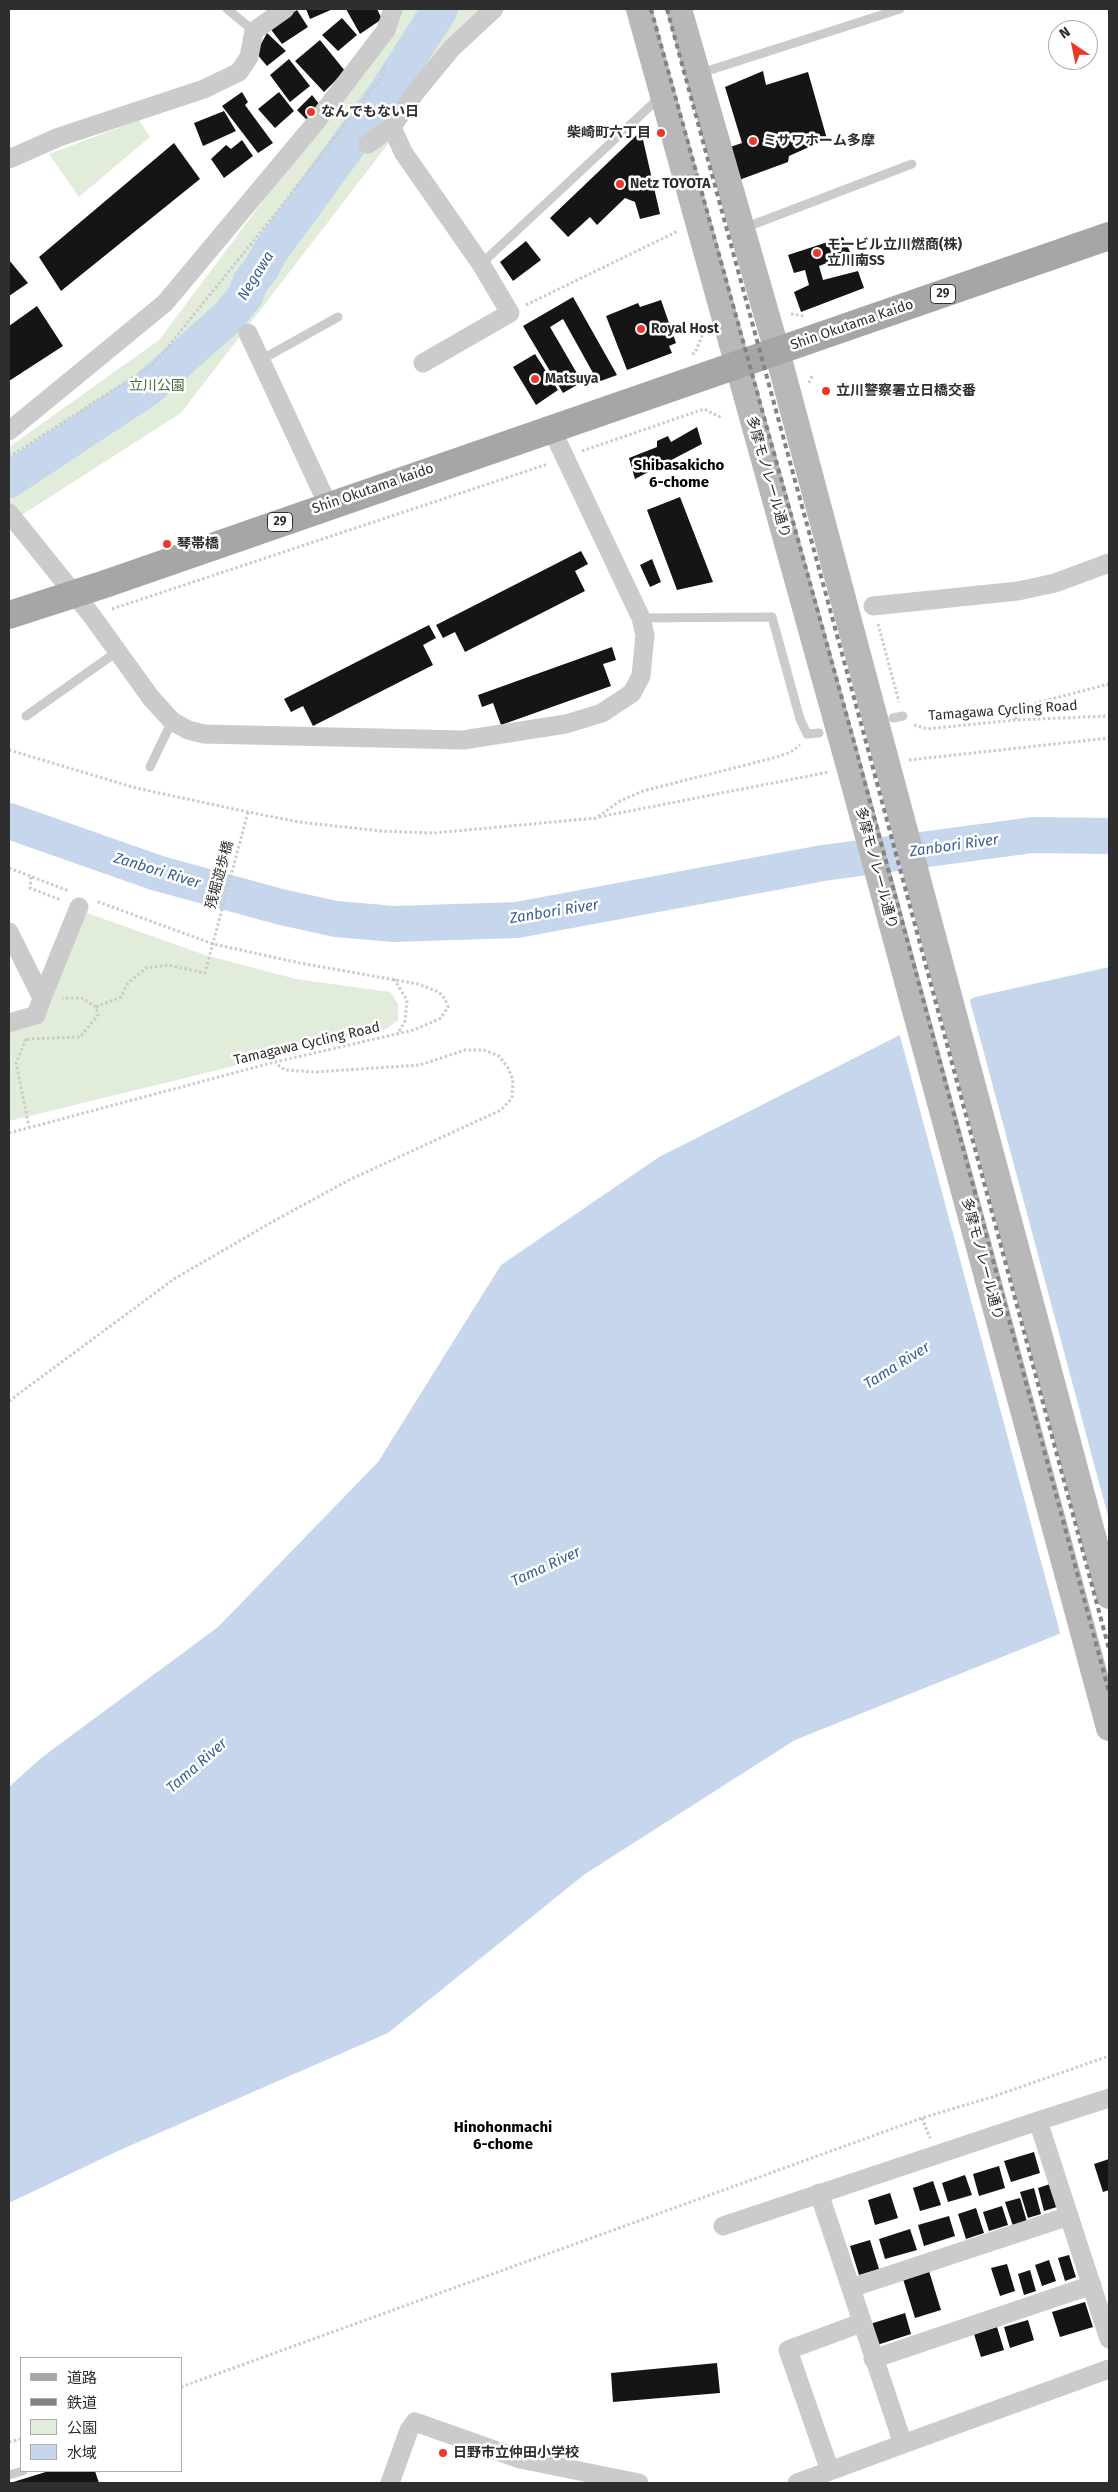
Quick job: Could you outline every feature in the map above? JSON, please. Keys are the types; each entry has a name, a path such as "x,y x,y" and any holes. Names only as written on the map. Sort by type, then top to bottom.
{"main road":[{"name":"多摩モノレール通り","path":"639,9 737,364 843,776 1109,1728"},
{"path":"679,9 896,768 1109,1596"},
{"name":"Shin Okutama Kaido","path":"737,364 1109,236"},
{"name":"Shin Okutama kaido","path":"9,615 552,430 737,364"}],"street":[{"path":"9,159 59,137 204,89 239,72 249,57 254,31 285,9"},
{"path":"9,431 164,303 312,127 386,30 392,9"},
{"path":"368,144 392,127 414,94 452,48 494,9"},
{"path":"392,127 403,152 481,264 510,313 423,363"},
{"path":"248,333 259,361 328,505"},
{"path":"13,518 74,594 152,698 172,721 188,730 204,734 463,740 566,724 602,714 632,693 641,676 645,635 641,618 552,430"},
{"path":"873,606 1018,591 1055,583 1090,572 1109,563"},
{"path":"9,1023 36,1015 84,900"},
{"path":"9,932 42,998"},
{"path":"723,2226 1109,2098"},
{"path":"1038,2121 1109,2338"},
{"path":"819,2193 903,2444"},
{"path":"851,2288 1069,2216"},
{"path":"873,2359 1092,2286"},
{"path":"830,2471 788,2350 861,2323"},
{"path":"797,2483 1109,2368"},
{"path":"390,2483 409,2430 415,2422 520,2459 639,2483"}],"lane":[{"path":"227,9 254,31"},
{"path":"698,74 900,9"},
{"path":"481,264 662,95"},
{"path":"741,229 912,164"},
{"path":"259,361 338,317"},
{"path":"641,618 772,617 800,719 807,734 818,733"},
{"path":"26,716 118,651"},
{"path":"893,718 903,716"},
{"path":"150,767 172,721"}],"path":[{"path":"510,313 698,221"},
{"path":"873,606 903,716"},
{"path":"1015,720 1032,704 1109,684"},
{"name":"Tamagawa Cycling Road","path":"903,716 911,725 926,729 1015,720 1109,716"},
{"path":"596,818 620,801 643,791 791,752 803,742 807,734"},
{"path":"896,768 1109,738"},
{"path":"9,750 136,788 299,822 363,829 434,833 596,818 843,776"},
{"name":"残堀遊歩橋","path":"96,1007 121,997 128,983 146,968 168,965 205,973 248,812"},
{"path":"9,868 84,900 213,944 300,963 394,979 407,1000 405,1021 397,1035"},
{"path":"32,877 30,888 84,900"},
{"name":"Tamagawa Cycling Road","path":"9,1133 275,1062 397,1035 433,1023 446,1013 448,1007 443,995 439,992 418,984 394,979"},
{"path":"26,1039 80,1037 98,1016 96,1007 82,998 42,998"},
{"path":"9,1401 174,1279 349,1180 501,1110 512,1098 513,1080 508,1068 499,1056 484,1050 465,1050 420,1065 315,1072 285,1070 275,1062"},
{"path":"16,1063 29,1128"},
{"path":"182,2387 922,2118 992,2097 1109,2056"}],"green space":[{"name":"立川公園","path":"396,9 492,9 181,413 9,523 9,447 159,340 390,31"},
{"path":"139,120 150,137 79,197 49,154"},
{"path":"87,913 205,955 296,979 390,992 398,1004 398,1020 386,1029 9,1121 9,1030 40,1020"}],"water":[{"name":"Tama River","path":"1109,967 1109,1614 795,1740 585,1874 388,2033 120,2150 9,2203 9,1787 41,1758 218,1627 378,1462 501,1265 659,1157 975,997"}],"pier":[{"path":"969,997 1109,1520 1109,1617 1061,1636 899,1032"}],"building":[{"path":"306,9 333,9 310,19"},
{"path":"346,9 377,9 382,19 360,34"},
{"path":"297,10 308,27 282,44 269,27"},
{"path":"342,18 357,35 338,51 322,35"},
{"path":"267,33 286,51 267,66 256,53"},
{"path":"320,40 345,71 324,92 295,61"},
{"path":"289,59 310,86 290,102 270,75"},
{"path":"763,71 766,85 808,72 827,139 789,156 788,162 739,180 730,147 742,143 725,87"},
{"path":"242,92 248,102 245,105 273,143 258,153 222,106"},
{"path":"279,92 294,111 275,128 258,109"},
{"path":"312,95 320,105 308,121 297,110"},
{"path":"224,111 236,131 203,146 194,123"},
{"name":"Netz TOYOTA","path":"641,131 660,214 640,219 635,202 625,198 597,225 590,217 568,237 550,218"},
{"path":"242,140 253,156 224,178 211,159 226,145 231,149"},
{"path":"174,143 200,179 61,291 39,257"},
{"path":"843,237 851,254 819,266 823,280 858,271 864,288 801,312 794,292 809,285 805,270 794,273 788,255"},
{"path":"526,241 541,260 513,281 500,262"},
{"path":"9,260 28,283 9,296"},
{"path":"573,297 617,375 598,382 563,319 550,327 582,382 563,393 523,326"},
{"name":"Royal Host","path":"661,300 676,343 669,346 672,353 627,370 606,316 638,303 640,307"},
{"path":"37,306 63,346 9,381 9,326"},
{"name":"Matsuya","path":"535,354 558,390 536,405 513,367"},
{"path":"697,427 702,444 635,479 629,458 657,447 657,441 668,436 671,442"},
{"path":"680,497 713,582 677,590 647,510"},
{"path":"581,551 588,564 575,571 585,591 465,652 455,632 443,638 436,625"},
{"path":"652,559 661,582 650,587 640,565"},
{"path":"429,625 436,638 423,645 433,665 313,726 303,706 291,712 284,699"},
{"path":"612,647 616,660 603,664 611,686 501,725 493,703 482,707 478,695"},
{"path":"1034,2152 1040,2173 1011,2182 1004,2161"},
{"path":"1109,2159 1109,2190 1103,2192 1094,2164"},
{"path":"999,2166 1005,2188 979,2196 973,2174"},
{"path":"965,2175 972,2195 948,2202 942,2183"},
{"path":"933,2181 941,2205 920,2211 913,2188"},
{"path":"1053,2183 1060,2206 1044,2211 1038,2188"},
{"path":"1034,2188 1041,2214 1028,2218 1020,2192"},
{"path":"890,2193 898,2218 875,2225 868,2200"},
{"path":"1020,2198 1027,2222 1013,2226 1005,2202"},
{"path":"1002,2206 1008,2225 989,2231 983,2212"},
{"path":"976,2208 984,2233 966,2239 958,2214"},
{"path":"949,2216 955,2236 924,2246 918,2225"},
{"path":"910,2229 917,2250 885,2259 879,2239"},
{"path":"870,2240 879,2269 859,2275 850,2246"},
{"path":"1069,2255 1076,2277 1065,2281 1058,2258"},
{"path":"1049,2260 1056,2281 1042,2286 1035,2265"},
{"path":"1007,2264 1015,2291 1000,2296 991,2268"},
{"path":"1030,2270 1036,2291 1024,2295 1018,2274"},
{"path":"929,2271 941,2310 915,2318 903,2279"},
{"path":"1085,2302 1093,2327 1060,2337 1052,2312"},
{"path":"905,2313 911,2334 877,2345 870,2324"},
{"path":"1028,2320 1034,2340 1010,2348 1004,2327"},
{"path":"997,2327 1004,2350 981,2357 974,2334"},
{"path":"717,2363 720,2393 613,2402 611,2373"},
{"path":"46,2472 95,2472 99,2483 10,2483"}],"waterway":[{"name":"Negawa","path":"9,480 148,388 228,317 245,296 251,281 261,269 270,252 387,92 440,9"},
{"name":"Zanbori River","path":"9,821 157,873 281,907 336,919 394,924 517,920 823,863 1033,835 1109,836"}],"railway":[{"path":"651,9 854,742 1109,1692"},
{"path":"667,9 1109,1649"}],"place":[{"name":"なんでもない日","path":"311,112"},
{"name":"柴崎町六丁目","path":"661,133"},
{"name":"ミサワホーム多摩","path":"753,141"},
{"name":"Netz TOYOTA","path":"620,184"},
{"name":"モービル立川燃商(株) 立川南SS","path":"817,253"},
{"name":"Royal Host","path":"641,329"},
{"name":"Matsuya","path":"535,379"},
{"name":"立川警察署立日橋交番","path":"826,391"},
{"name":"琴帯橋","path":"167,544"},
{"name":"日野市立仲田小学校","path":"443,2453"}],"district":[{"name":"Shibasakicho 6-chome","path":"679,474"},
{"name":"Hinohonmachi 6-chome","path":"503,2136"}]}
